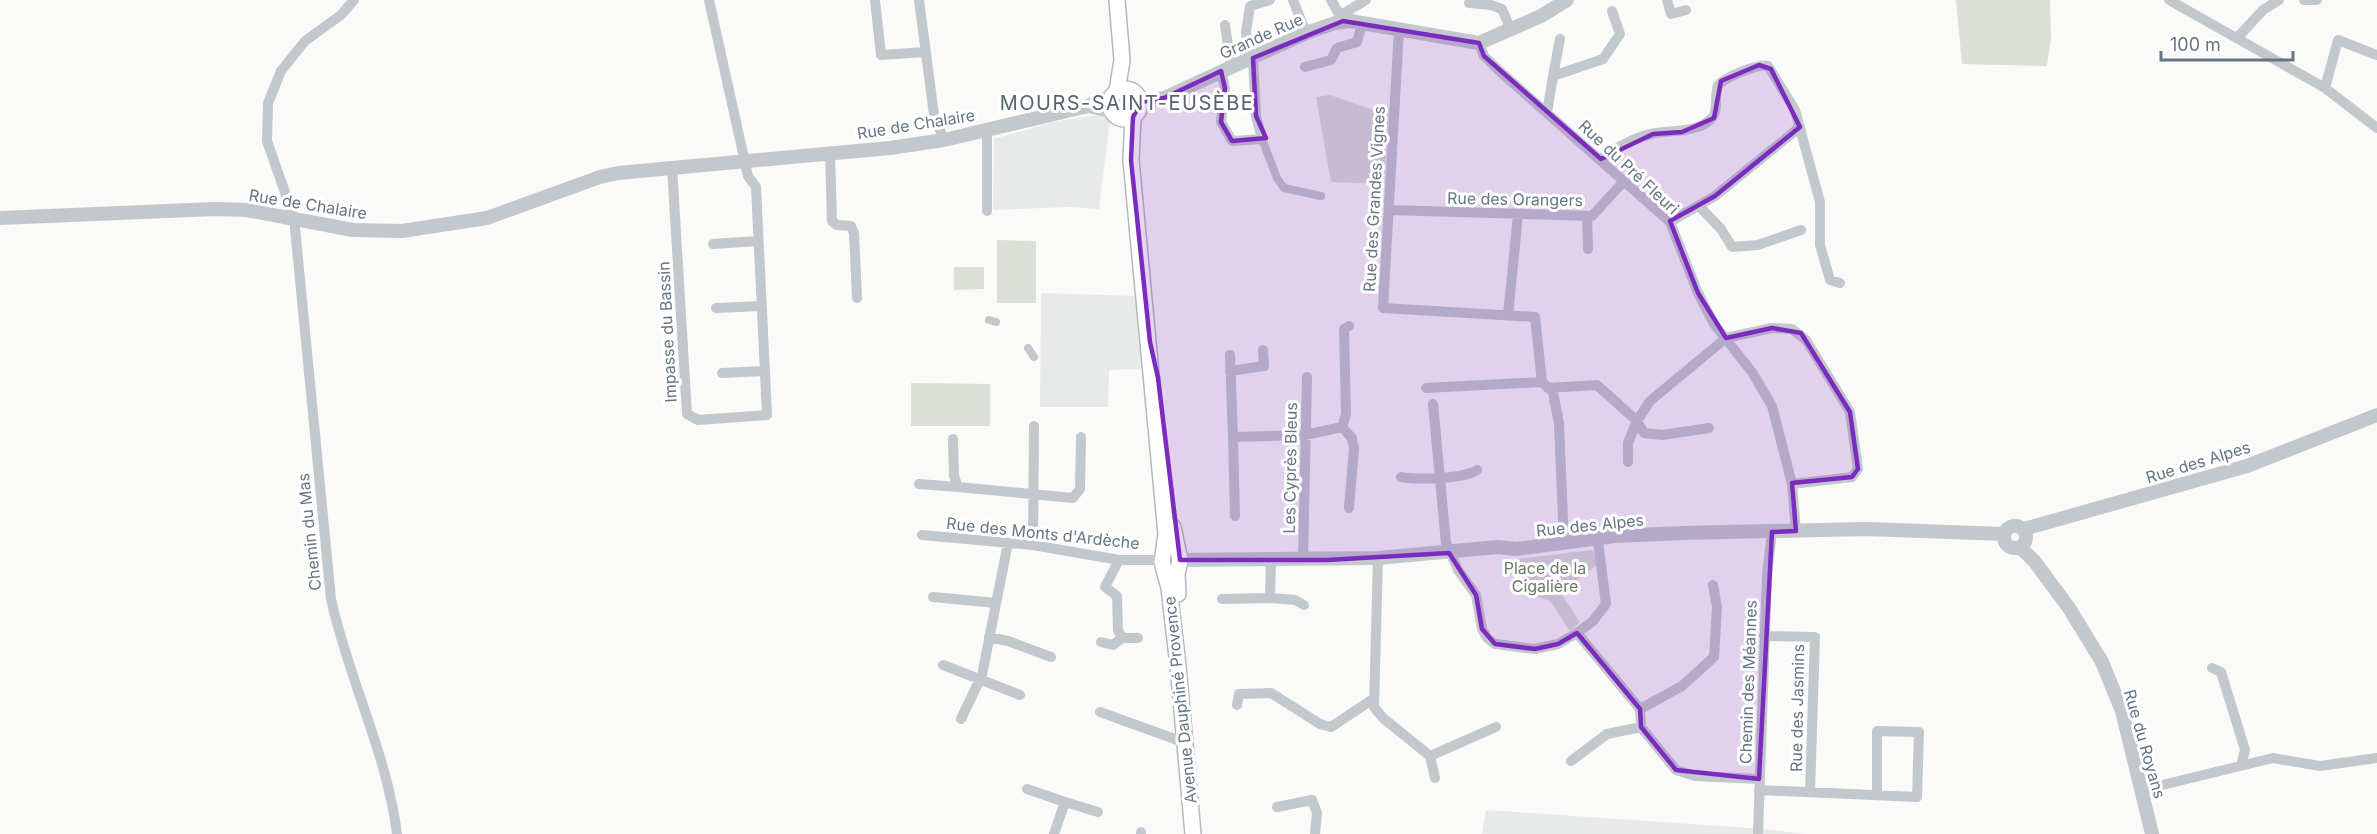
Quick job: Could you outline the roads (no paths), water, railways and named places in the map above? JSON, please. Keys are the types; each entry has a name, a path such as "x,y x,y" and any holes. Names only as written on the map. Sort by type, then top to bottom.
{"main road":[{"path":"1117,0 1122,60 1118,106"},
{"path":"1118,106 1138,112 1137,96 1122,60"},
{"path":"1118,106 1137,96"},
{"name":"Avenue Dauphiné Provence","path":"1118,106 1131,160 1166,534 1177,587 1200,834"},
{"name":"Avenue Dauphiné Provence","path":"1171,560 1193,834"}],"street":[{"name":"Chemin du Mas","path":"354,0 341,15 305,40 281,71 268,104 267,141 294,218 331,599 340,640 381,760 393,805 397,834"},
{"path":"709,0 748,176 756,188 764,371 722,374"},
{"path":"875,0 881,55 926,52"},
{"path":"919,0 934,115 944,140"},
{"path":"1270,0 1250,6 1246,17 1256,116 1277,178 1284,188 1321,196"},
{"path":"1293,0 1305,33"},
{"path":"1331,0 1342,18 1366,0"},
{"path":"1479,43 1512,30 1567,0"},
{"path":"1667,0 1671,14 1686,10"},
{"path":"2169,0 2325,88 2377,128"},
{"path":"2238,37 2263,10 2279,0"},
{"path":"2304,0 2317,0"},
{"path":"1469,3 1491,5 1502,9 1512,30"},
{"path":"1554,76 1603,59 1620,34 1612,11"},
{"name":"Grande Rue","path":"1137,96 1164,98 1342,18 1362,24 1479,43"},
{"path":"1225,24 1226,69 1221,122 1232,141 1262,139"},
{"path":"1305,67 1331,60 1337,48 1357,42 1362,24"},
{"name":"Rue des Grandes Vignes","path":"1399,30 1383,308 1535,317 1545,385 1553,392 1559,424 1564,544"},
{"path":"1548,113 1560,39"},
{"path":"2325,88 2338,39 2377,55"},
{"name":"Rue du Pré Fleuri","path":"1479,43 1484,56 1670,222 1705,307 1752,372 1772,406 1792,484 1796,531"},
{"path":"1601,159 1610,152 1653,134 1682,132 1710,120 1715,114 1717,90 1722,81 1759,65 1771,69 1795,110 1820,202 1820,245 1830,280 1840,284"},
{"name":"Rue de Chalaire","path":"0,218 215,208 294,218 353,230 375,231 457,224 486,218 600,177 639,169 746,162 944,140 1088,106 1118,106"},
{"path":"1670,222 1700,207 1800,127"},
{"path":"987,129 987,211"},
{"path":"830,153 832,221 837,225 851,226 854,233 857,298"},
{"name":"Impasse du Bassin","path":"672,167 687,414 698,420 767,415 764,371"},
{"name":"Rue des Orangers","path":"1389,210 1518,216 1592,216 1624,181"},
{"path":"1700,207 1721,229 1732,247 1758,245 1801,230"},
{"path":"1508,315 1518,216"},
{"path":"1587,216 1588,249"},
{"path":"713,244 758,241"},
{"path":"716,308 761,306"},
{"path":"1342,427 1346,414 1344,329 1349,326"},
{"path":"1628,462 1628,443 1637,421 1650,401 1726,338 1772,328 1792,329 1801,333 1850,412 1858,469 1852,477 1792,484"},
{"path":"1028,348 1034,357"},
{"path":"1230,371 1264,366 1263,350"},
{"path":"1230,356 1235,516"},
{"name":"Les Cyprès Bleus","path":"1303,560 1306,377"},
{"path":"1426,388 1597,384 1637,421 1644,433 1662,435 1708,428"},
{"path":"1433,404 1438,477 1449,553 1476,596 1482,629 1495,645 1535,650 1558,644 1593,621 1606,604 1598,541"},
{"name":"Rue des Alpes","path":"2024,529 2247,466 2377,415"},
{"path":"1033,545 1034,426"},
{"path":"1233,437 1305,435 1342,427"},
{"path":"1342,427 1352,438 1354,449 1349,508"},
{"path":"919,484 1073,498 1080,489 1081,437"},
{"path":"953,439 954,476 958,487"},
{"path":"1401,477 1471,474 1477,470"},
{"path":"2013,526 2024,529 2026,539 2020,547 2008,545 2004,534 2013,526"},
{"name":"Rue des Alpes","path":"1171,560 1378,558 1598,541 1615,536 1682,533 1866,529 2004,534"},
{"name":"Chemin des Méannes","path":"1758,834 1764,636 1772,532"},
{"name":"Rue des Monts d'Ardèche","path":"922,535 1033,545 1119,560 1171,560"},
{"path":"961,719 980,680 1008,543"},
{"name":"Rue du Royans","path":"2020,547 2035,562 2069,608 2102,662 2122,711 2152,834"},
{"path":"1378,558 1374,707 1383,718 1430,756 1435,778"},
{"path":"1119,560 1105,587 1116,596 1118,630 1122,638"},
{"path":"1270,560 1270,598"},
{"path":"1640,709 1682,686 1714,657 1717,607 1713,585"},
{"path":"933,597 996,603"},
{"path":"1222,599 1270,598 1295,600 1304,605"},
{"path":"1577,633 1640,709 1641,727 1676,770 1684,774 1810,792 1917,797 1919,732 1877,731 1877,795"},
{"name":"Rue des Jasmins","path":"1764,636 1815,637 1810,792"},
{"path":"989,637 1008,641 1051,657"},
{"path":"1101,642 1113,645 1122,638 1138,638"},
{"path":"943,664 1020,694"},
{"path":"2212,668 2221,672 2245,750 2241,765"},
{"path":"1237,705 1239,694 1271,693 1320,724 1331,727 1373,699"},
{"path":"1100,712 1186,743"},
{"path":"1430,756 1496,727"},
{"path":"1571,761 1607,734 1641,727"},
{"path":"2142,790 2273,758 2320,766 2377,758"},
{"path":"1027,789 1098,812"},
{"path":"1277,807 1312,800 1317,813 1315,834"},
{"path":"1054,834 1065,802"}],"district":[{"name":"MOURS-SAINT-EUSÈBE","path":"1127,103"}],"park label":[{"name":"Place de la Cigalière","path":"1545,577"}]}
